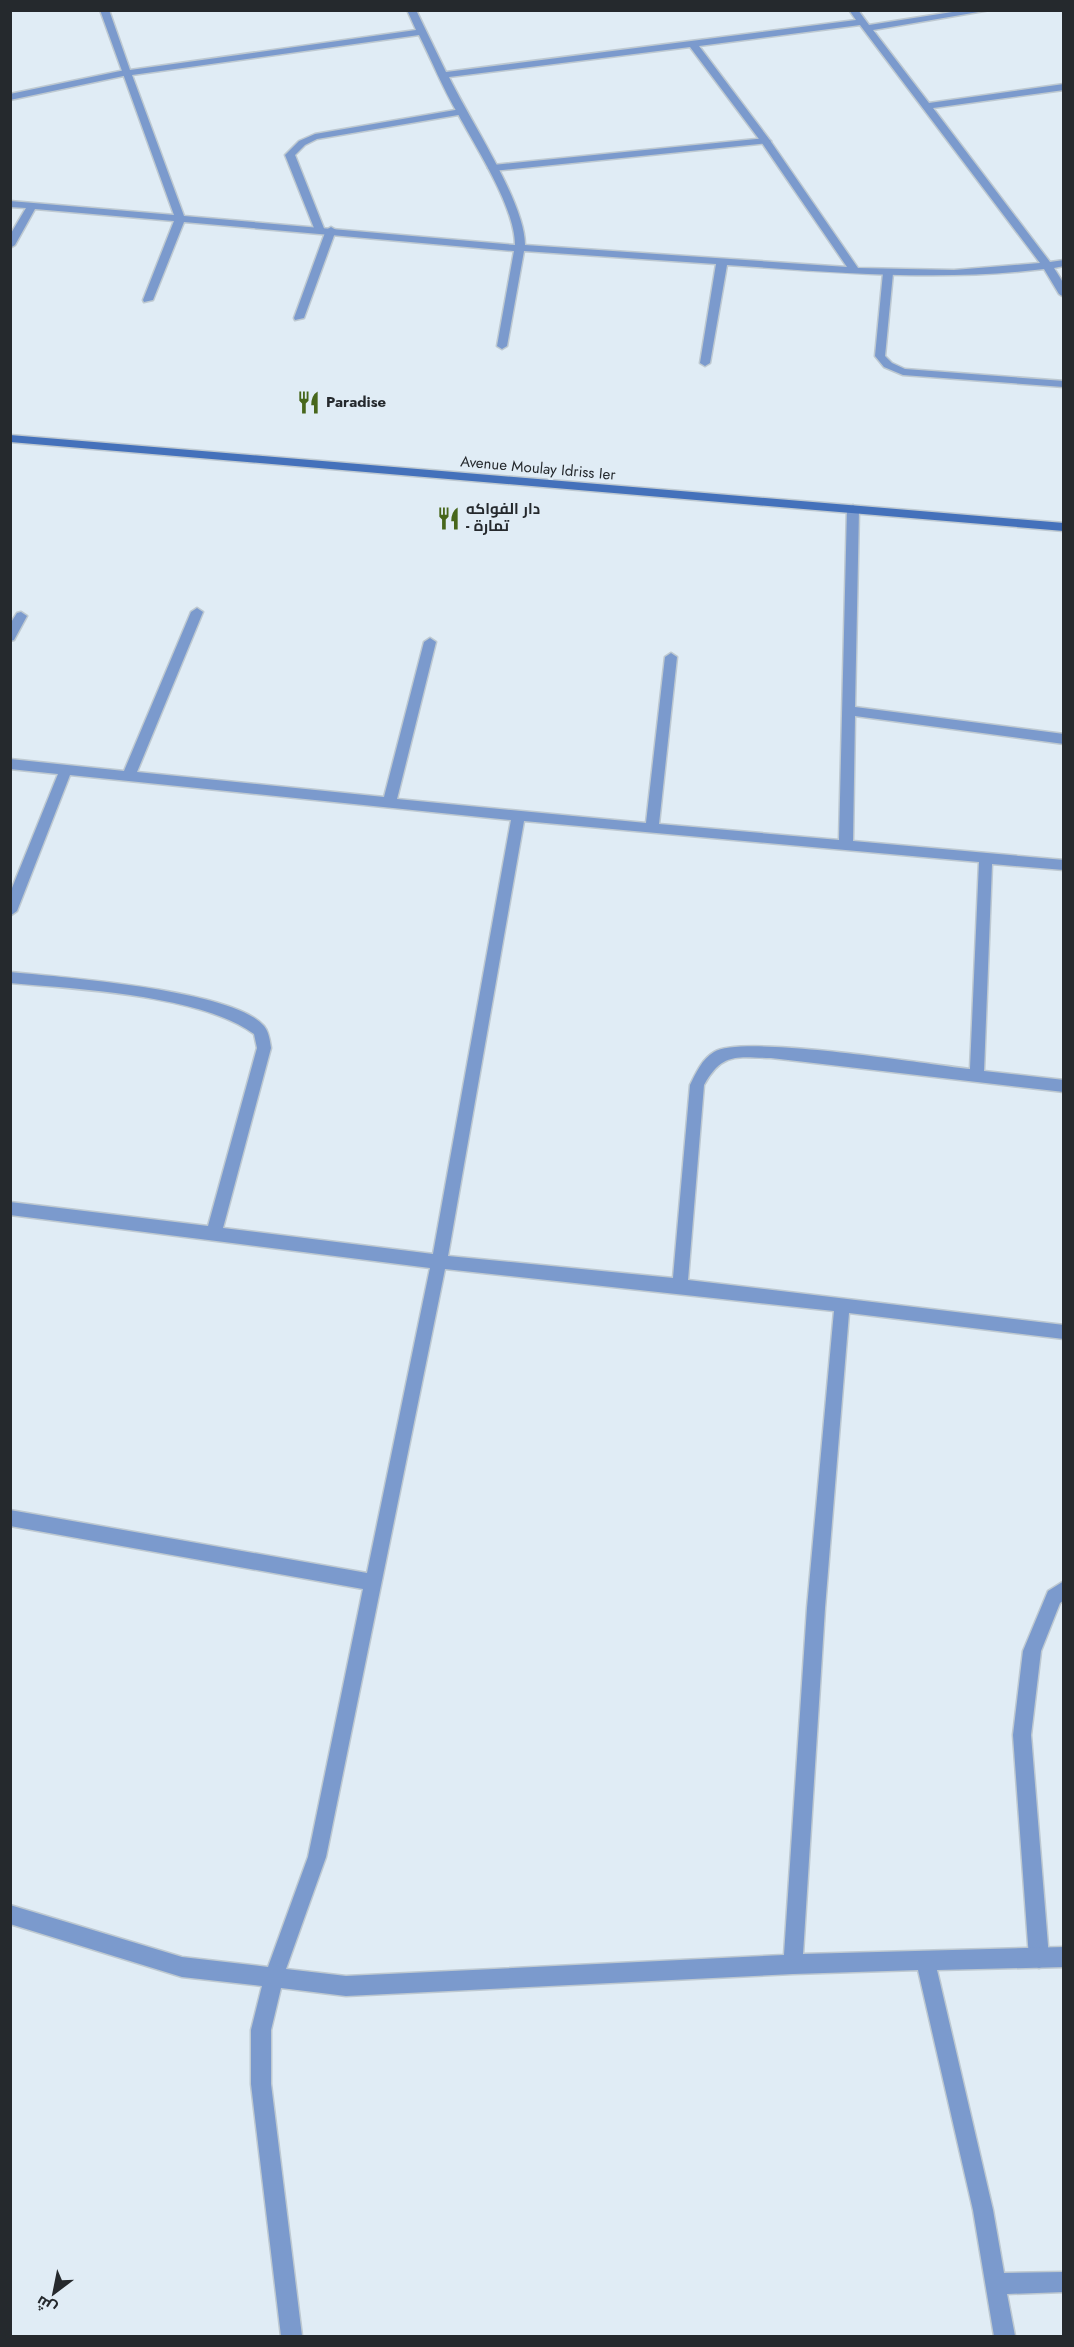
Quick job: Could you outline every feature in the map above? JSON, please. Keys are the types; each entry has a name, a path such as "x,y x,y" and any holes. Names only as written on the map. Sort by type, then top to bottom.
{"main road":[{"name":"Avenue Moulay Idriss Ier","path":"10,438 1064,527"}],"street":[{"path":"104,10 180,219 148,300"},
{"path":"411,10 461,111 493,168 519,231 520,248 502,346"},
{"path":"853,10 1047,265 1064,294"},
{"path":"445,75 986,10"},
{"path":"10,97 125,73 422,32"},
{"path":"693,44 766,141 854,270"},
{"path":"928,106 1064,87"},
{"path":"320,231 290,155 292,150 315,137 461,111"},
{"path":"493,168 766,141"},
{"path":"10,204 520,248 888,273 964,273 1064,263"},
{"path":"10,245 32,206"},
{"path":"299,318 331,231"},
{"path":"705,363 722,262"},
{"path":"888,273 880,356 888,365 903,372 1064,384"},
{"path":"846,845 853,510"},
{"path":"129,775 197,612"},
{"path":"10,638 21,616"},
{"path":"389,802 430,642"},
{"path":"652,828 671,657"},
{"path":"850,711 1064,739"},
{"path":"10,764 518,816 1064,865"},
{"path":"10,911 66,769"},
{"path":"291,2337 261,2084 261,2030 273,1980 317,1857 439,1262 518,816"},
{"path":"977,1077 986,858"},
{"path":"10,977 162,995 247,1020 259,1031 264,1048 214,1234"},
{"path":"680,1286 697,1085 707,1065 717,1056 728,1052 771,1052 1064,1086"},
{"path":"10,1208 439,1262 680,1286 1064,1332"},
{"path":"793,1964 816,1608 842,1305"},
{"path":"10,1518 373,1582"},
{"path":"1039,1958 1022,1735 1032,1651 1054,1597 1064,1589"},
{"path":"10,1914 182,1968 273,1980 346,1986 793,1964 1064,1957"},
{"path":"925,1961 983,2210 1004,2337"},
{"path":"996,2284 1064,2283"}],"place":[{"name":"Paradise","path":"308,402"},
{"name":"دار الفواكه - تمارة","path":"448,518"}]}
